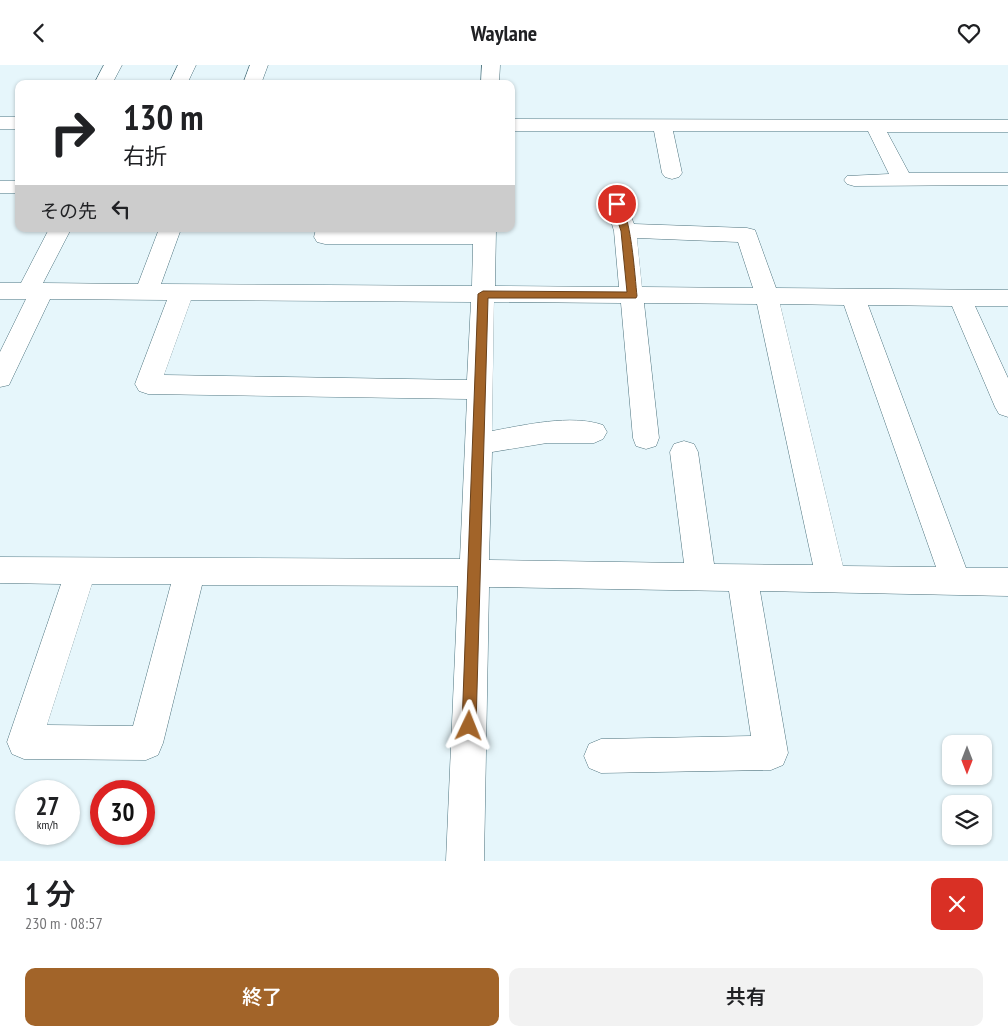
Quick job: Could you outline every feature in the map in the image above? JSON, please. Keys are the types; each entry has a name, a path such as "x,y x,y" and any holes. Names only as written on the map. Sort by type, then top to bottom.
{"street":[{"path":"105,80 113,65"},
{"path":"180,80 187,65"},
{"path":"253,80 259,65"},
{"path":"490,65 490,80"},
{"path":"0,123 15,123"},
{"path":"515,125 1003,126 1008,144"},
{"path":"662,125 672,173"},
{"path":"875,126 902,180"},
{"path":"854,180 1008,179"},
{"path":"0,187 15,187"},
{"path":"617,204 626,231 646,438"},
{"path":"626,231 747,235 767,297 830,579"},
{"path":"0,379 59,232"},
{"path":"147,292 169,232"},
{"path":"326,232 325,237 485,233 465,861"},
{"path":"0,291 1008,299"},
{"path":"182,292 148,384 480,389"},
{"path":"853,297 956,581"},
{"path":"960,298 1008,407"},
{"path":"478,444 547,432 594,432"},
{"path":"684,452 701,576"},
{"path":"0,570 474,573 1008,581"},
{"path":"81,571 24,743 146,743 190,571"},
{"path":"600,755 771,753 742,577"}],"route":[{"path":"469,726 483,294 632,296 626,231 617,204"}]}
